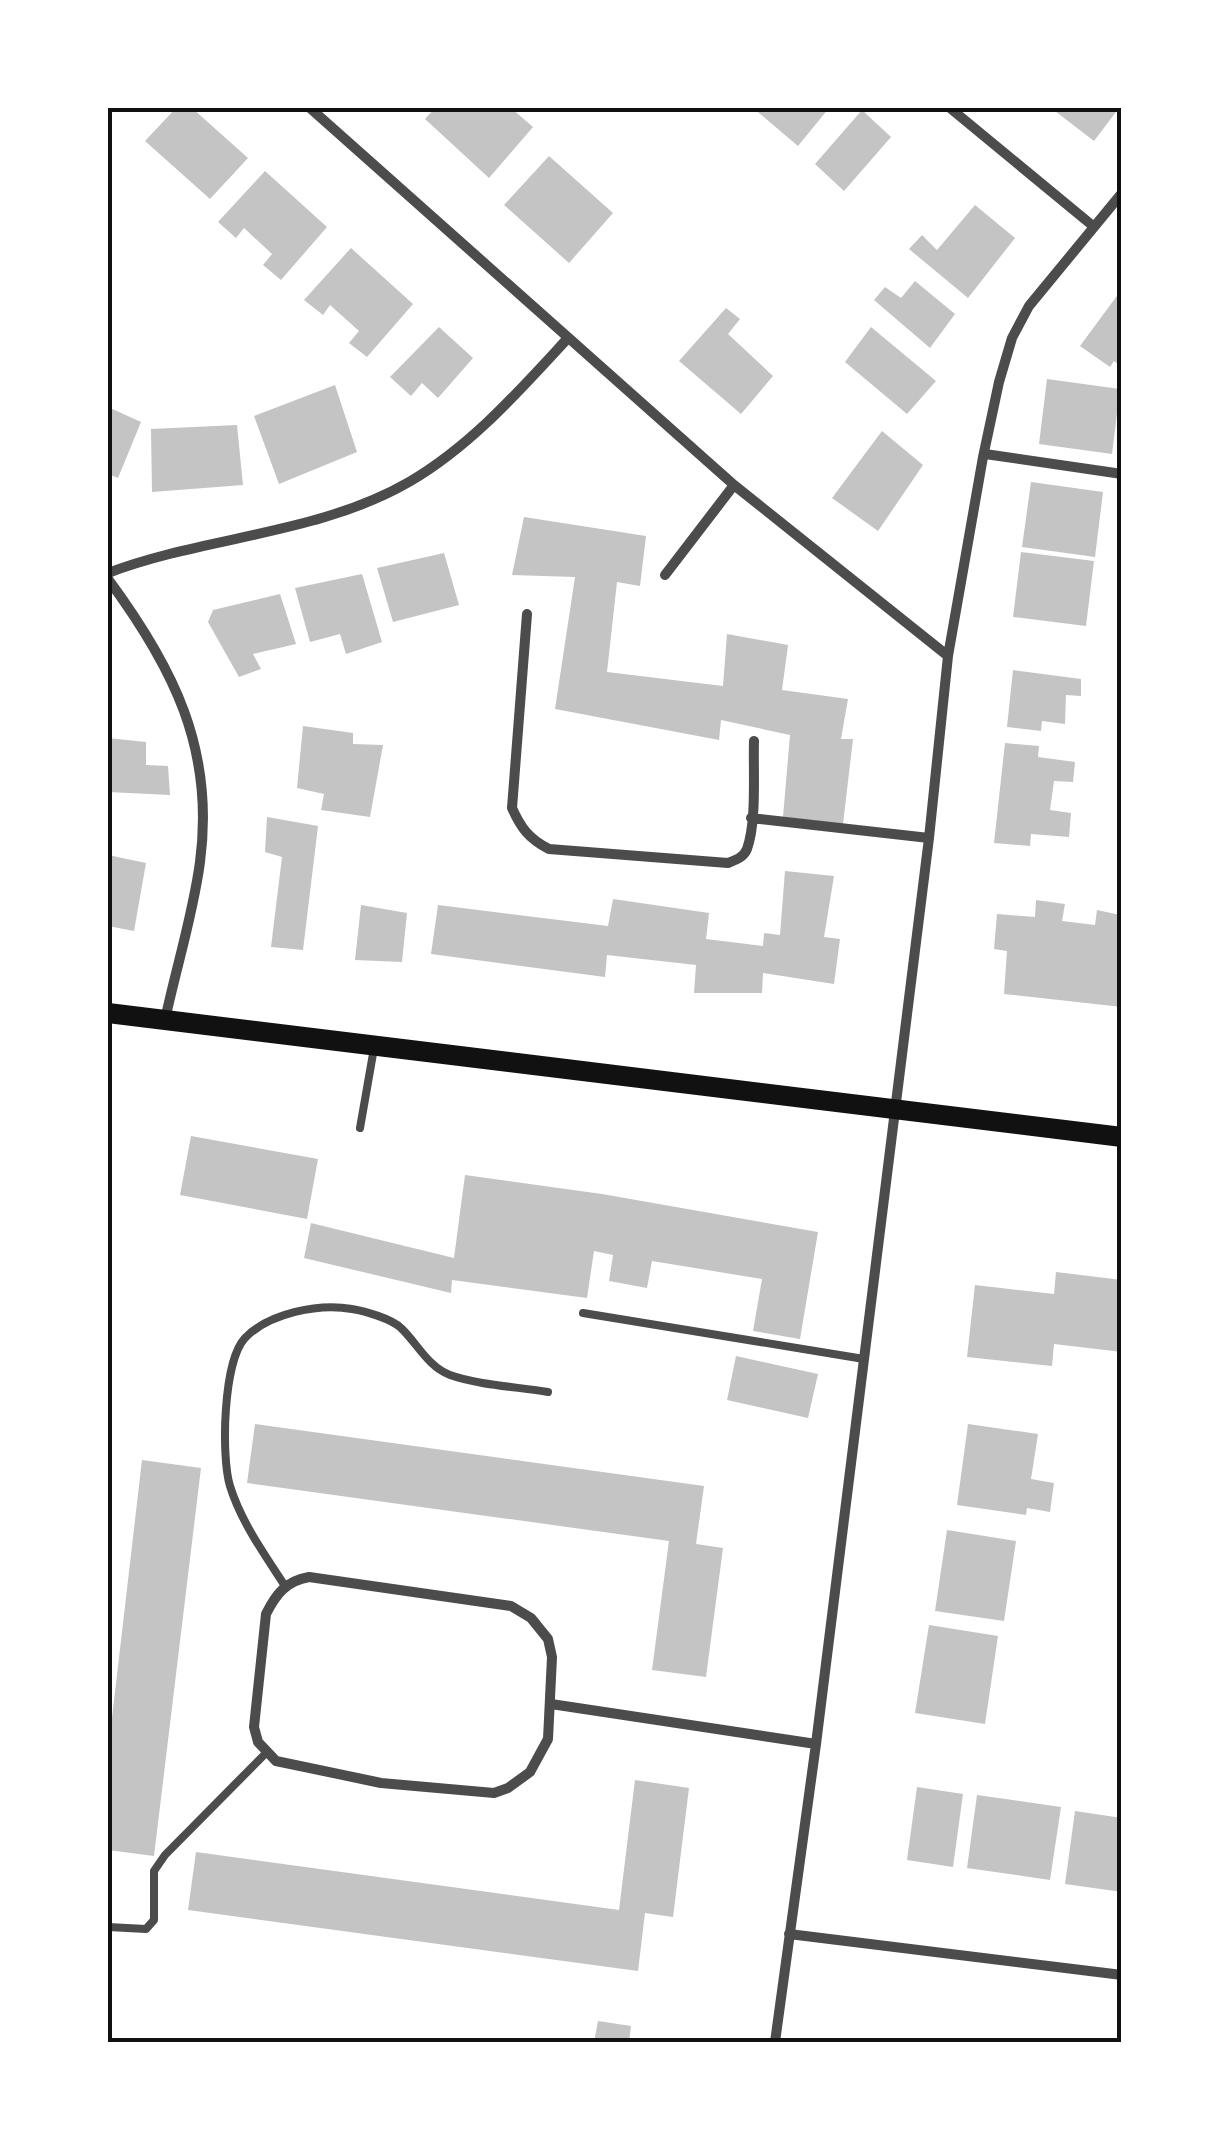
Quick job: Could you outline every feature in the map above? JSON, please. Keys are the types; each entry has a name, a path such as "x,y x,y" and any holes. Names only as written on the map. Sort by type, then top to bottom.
{"main road":[{"path":"108,1013 1122,1138"}],"street":[{"path":"310,108 734,485 948,656"},
{"path":"950,108 1092,226"},
{"path":"775,2042 816,1744 929,838 948,656 984,454 1012,338 1029,306 1122,192"},
{"path":"165,1020 200,863 203,802 193,735 174,680 108,576 143,559 326,516 407,483 450,454 509,402 568,338"},
{"path":"984,454 1122,474"},
{"path":"664,576 734,485"},
{"path":"527,614 512,808 532,840 549,849 728,863 740,859 747,850 751,818 754,741"},
{"path":"751,818 929,838"},
{"path":"309,1577 522,1610 548,1638 552,1657 548,1739 530,1772 494,1793 381,1783 285,1765 266,1753 254,1727 258,1667 266,1614 285,1586 309,1577"},
{"path":"551,1704 816,1744"},
{"path":"789,1934 1122,1975"}],"lane":[{"path":"360,1128 374,1046"},
{"path":"285,1586 258,1545 229,1485 224,1448 232,1368 243,1340 264,1325 304,1309 352,1309 398,1324 426,1357 448,1374 548,1392"},
{"path":"583,1314 864,1359"},
{"path":"108,1927 146,1930 154,1920 154,1871 164,1854 266,1753"}],"building":[{"path":"176,108 192,108 248,158 210,199 145,141"},
{"path":"435,108 511,108 533,127 489,178 425,119"},
{"path":"753,108 829,108 798,146"},
{"path":"1051,108 1119,108 1094,141"},
{"path":"862,110 891,137 844,191 815,164"},
{"path":"549,156 613,213 569,263 504,205"},
{"path":"265,171 327,227 281,280 263,265 272,254 244,228 236,238 218,222"},
{"path":"975,205 1015,238 968,298 909,249 922,235 937,250"},
{"path":"351,248 413,304 367,357 349,343 359,331 330,305 323,315 304,300"},
{"path":"915,281 955,314 930,348 874,300 885,287 901,298"},
{"path":"1122,289 1122,367 1114,361 1110,367 1080,346"},
{"path":"726,308 740,319 728,334 773,376 741,414 679,361"},
{"path":"439,327 473,358 438,398 422,383 411,396 390,377"},
{"path":"871,327 936,381 907,414 845,362"},
{"path":"1047,379 1120,389 1112,454 1039,444"},
{"path":"335,385 357,452 279,484 254,416"},
{"path":"108,407 141,422 118,478 108,474"},
{"path":"237,425 243,485 152,492 151,429"},
{"path":"882,431 923,465 878,531 832,498"},
{"path":"1031,482 1103,492 1095,557 1022,547"},
{"path":"524,517 646,536 640,586 617,582 607,672 723,686 727,634 788,645 782,690 848,699 841,739 853,739 843,824 783,817 790,735 721,720 719,740 555,709 575,577 512,575"},
{"path":"1021,552 1094,561 1086,626 1013,617"},
{"path":"444,553 459,605 393,622 377,568"},
{"path":"362,574 382,642 346,654 340,634 310,642 295,588"},
{"path":"280,594 296,644 253,654 261,669 239,677 208,622 213,610"},
{"path":"1013,670 1081,679 1081,696 1066,695 1065,724 1042,721 1041,731 1007,727"},
{"path":"303,726 353,733 353,744 383,745 370,817 321,810 324,794 297,788"},
{"path":"108,738 146,742 146,765 168,766 170,795 108,792"},
{"path":"1005,743 1039,746 1038,757 1075,762 1073,782 1054,781 1050,810 1071,813 1069,837 1031,834 1030,846 994,843"},
{"path":"267,817 318,826 303,950 271,947 282,857 265,852"},
{"path":"108,855 146,863 134,931 108,926"},
{"path":"785,871 834,876 824,937 840,939 834,984 763,973 762,993 694,993 696,965 607,955 605,977 431,954 438,905 608,926 613,899 709,913 706,939 763,946 764,933 780,935"},
{"path":"1036,900 1065,904 1062,921 1095,925 1097,910 1120,915 1122,1007 1004,994 1007,951 994,949 997,914 1035,917"},
{"path":"361,905 407,913 402,962 355,960"},
{"path":"191,1136 318,1159 307,1219 180,1195"},
{"path":"465,1175 602,1194 818,1232 800,1339 753,1331 762,1279 652,1261 647,1288 609,1281 613,1255 594,1251 587,1298 452,1280 451,1293 304,1258 311,1223 454,1258"},
{"path":"1056,1272 1122,1280 1122,1352 1054,1344 1052,1366 967,1357 975,1285 1054,1294"},
{"path":"736,1356 818,1374 808,1418 727,1400"},
{"path":"255,1424 704,1486 696,1544 723,1548 706,1677 652,1670 669,1541 247,1483"},
{"path":"968,1424 1038,1434 1031,1479 1054,1483 1050,1512 1027,1508 1026,1515 957,1505"},
{"path":"142,1460 201,1468 154,1856 108,1850 108,1752"},
{"path":"947,1530 1016,1541 1004,1621 935,1611"},
{"path":"929,1625 998,1636 985,1724 915,1713"},
{"path":"635,1780 689,1788 673,1917 645,1913 638,1971 188,1910 196,1852 619,1910"},
{"path":"917,1787 963,1794 953,1867 907,1860"},
{"path":"977,1795 1061,1807 1050,1880 967,1868"},
{"path":"1075,1811 1122,1818 1122,1892 1065,1884"},
{"path":"598,2021 631,2026 629,2042 594,2042"}]}
